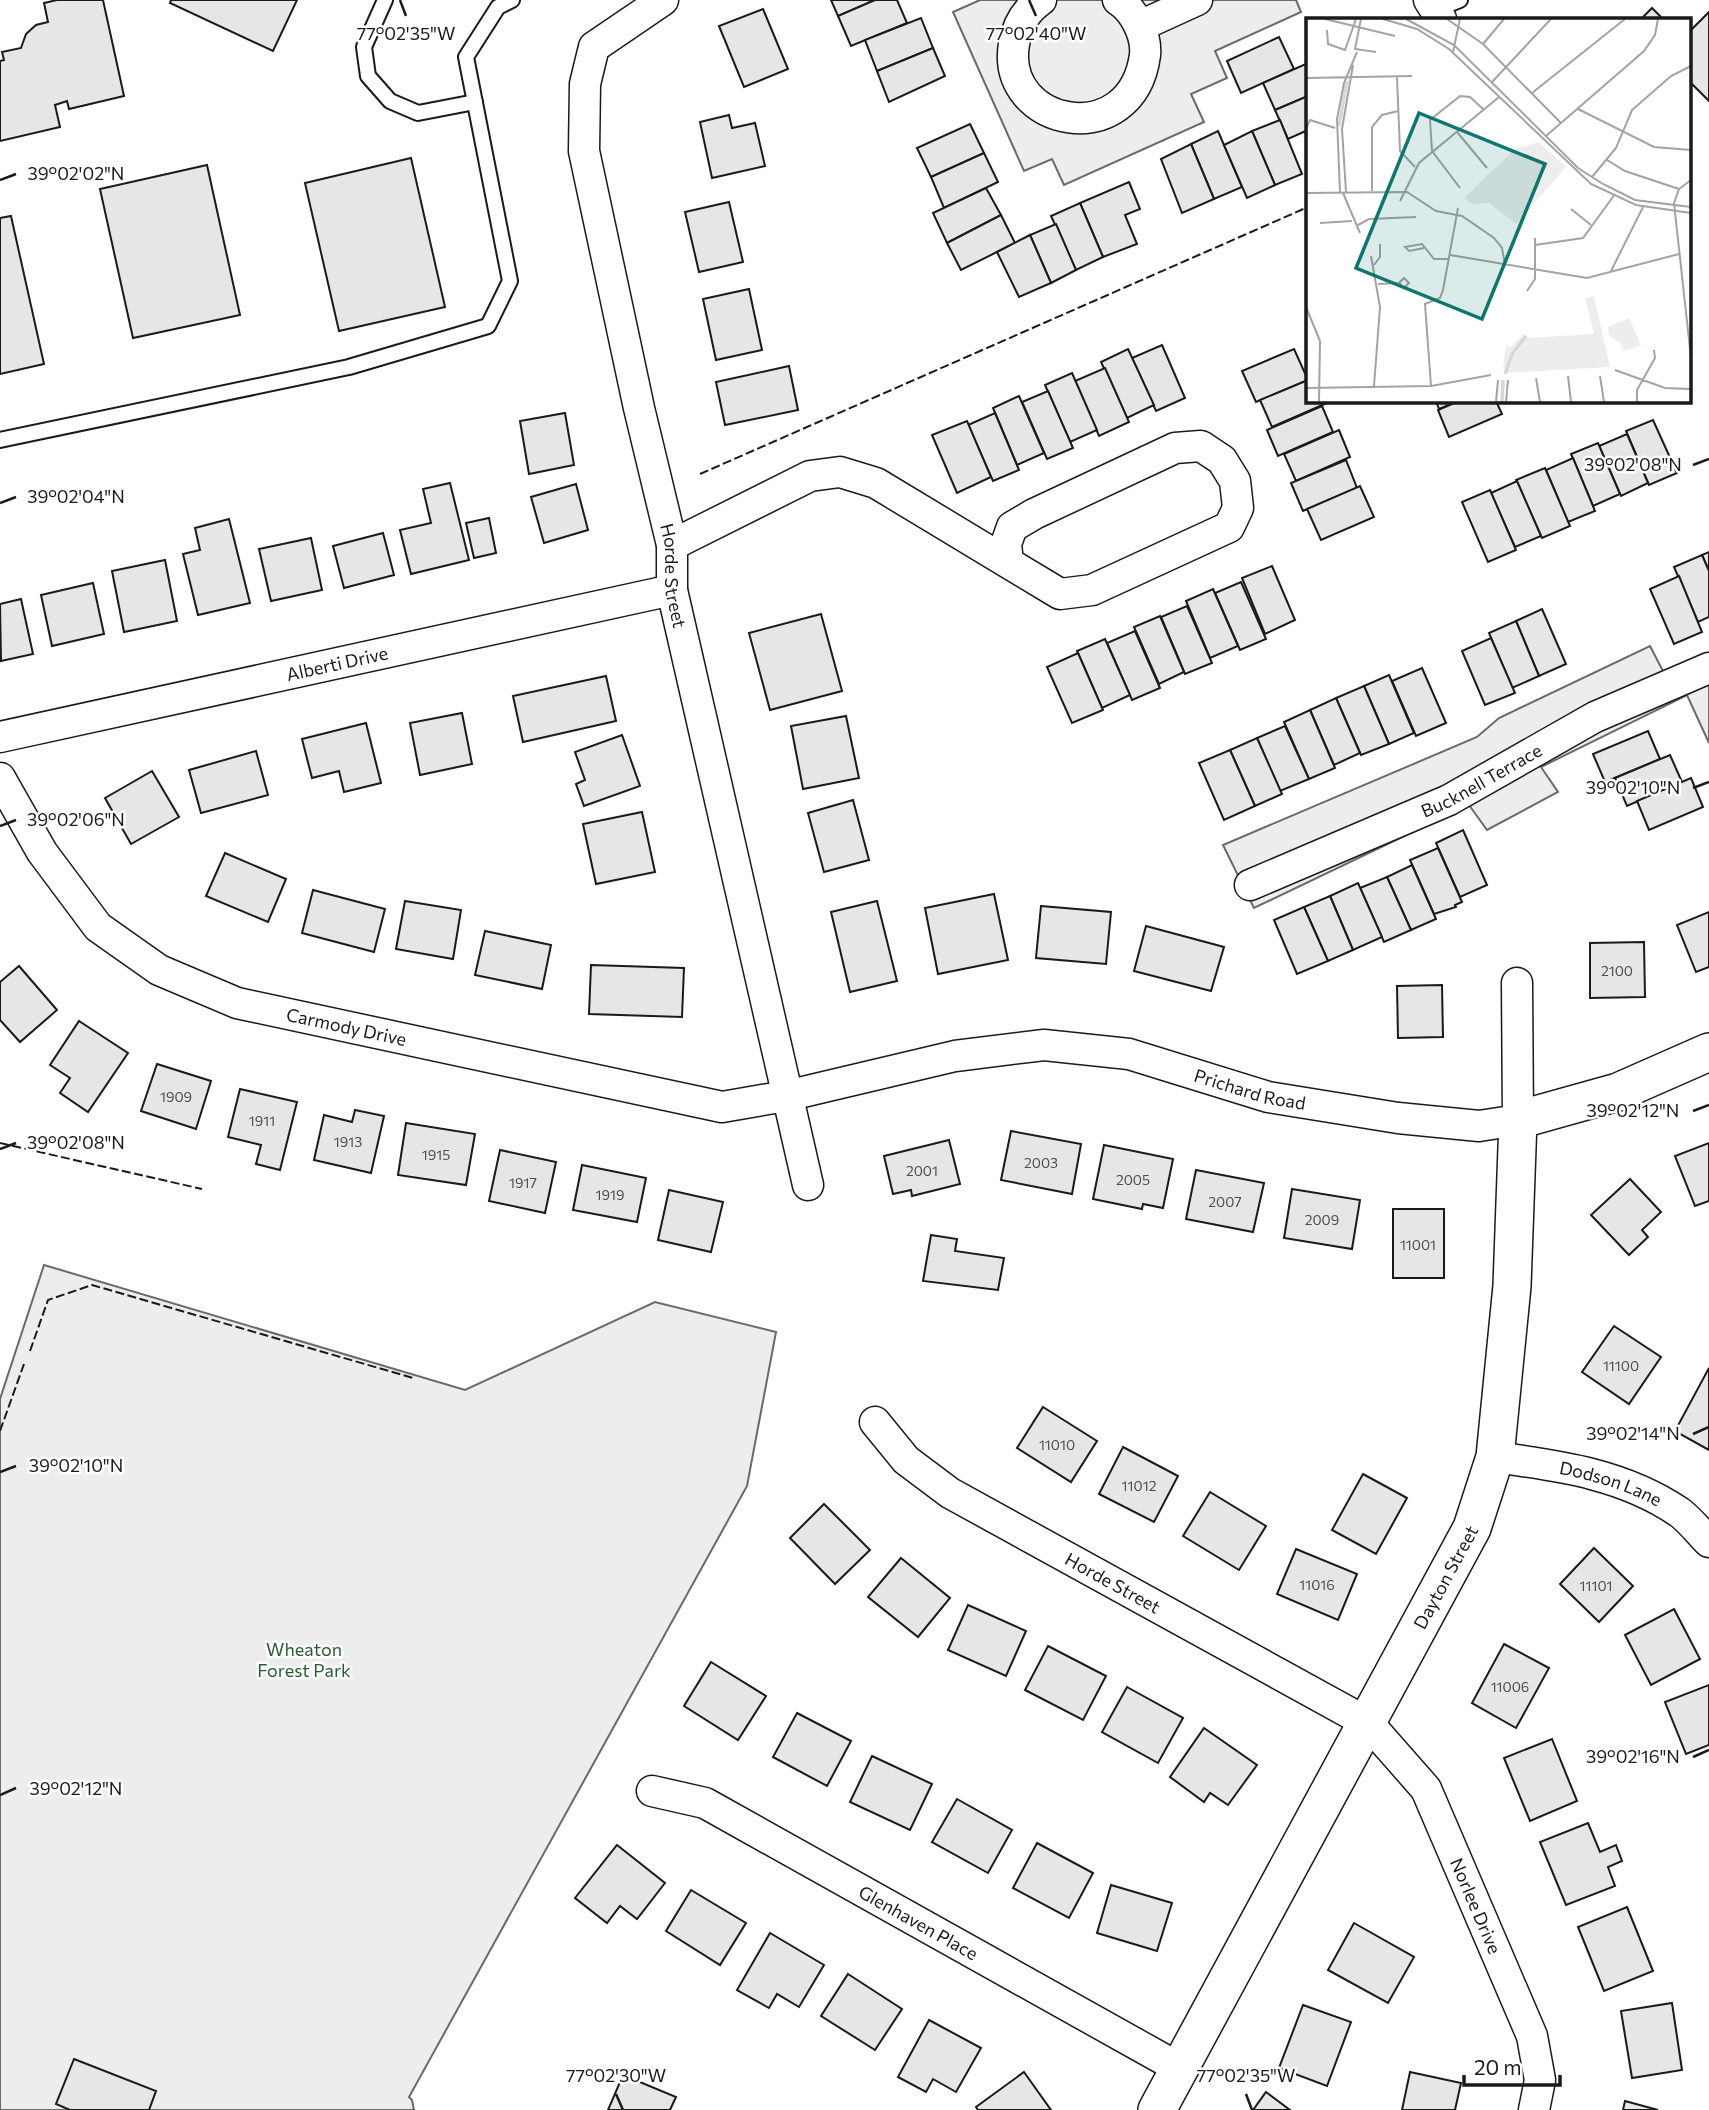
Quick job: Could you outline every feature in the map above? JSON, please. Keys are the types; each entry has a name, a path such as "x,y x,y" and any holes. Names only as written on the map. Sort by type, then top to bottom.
{"street":[{"name":"Horde Street","path":"663,0 594,47 584,84 584,151 639,408 672,545 672,590 808,1185"},
{"path":"1041,0 1030,7 1017,30 1012,55 1018,80 1033,101 1055,115 1081,119 1106,114 1128,99 1141,76 1145,51 1140,26 1125,4 1118,0"},
{"path":"1140,26 1197,0"},
{"path":"672,545 810,476 840,472 876,483 1060,594 1092,590 1228,527 1238,509 1235,481 1222,460 1201,446 1175,448 1034,513 1012,527 1006,544 1008,562"},
{"name":"Alberti Drive","path":"0,737 672,590"},
{"name":"Bucknell Terrace","path":"1250,885 1449,800 1595,717 1709,668"},
{"name":"Carmody Drive","path":"0,778 43,852 98,927 159,970 237,1003 722,1107 786,1096"},
{"name":"Dayton Street","path":"1157,2110 1472,1528 1495,1457 1513,1286 1518,1120 1517,984"},
{"name":"Prichard Road","path":"786,1096 955,1055 1044,1045 1129,1054 1268,1097 1398,1118 1479,1126 1518,1120 1618,1092 1709,1052"},
{"name":"Horde Street","path":"875,1422 906,1460 950,1493 1368,1723"},
{"name":"Dodson Lane","path":"1495,1457 1587,1471 1641,1491 1680,1513 1709,1542"},
{"name":"Norlee Drive","path":"1368,1723 1426,1789 1527,2024 1532,2036 1539,2080 1534,2110"},
{"name":"Glenhaven Place","path":"652,1791 705,1803 1178,2068"}],"lane":[{"path":"385,0 364,47 368,76 390,101 418,113 475,102"},
{"path":"0,440 349,368 488,326 510,281 466,57 498,7 512,0"}],"shaded area":[{"path":"980,0 1296,0 1301,12 1215,51 1227,78 1191,94 1204,122 1064,185 1052,159 1024,171 953,12"},
{"path":"1650,646 1664,673 1709,654 1709,743 1687,695 1541,767 1558,792 1487,830 1469,805 1254,908 1223,845 1477,737 1499,718"},
{"name":"Wheaton Forest Park","path":"44,1265 465,1390 655,1302 776,1332 747,1486 409,2097 414,2110 0,2110 0,1399"}],"building":[{"path":"57,0 103,0 124,96 69,109 67,101 55,105 60,127 0,141 0,61 4,60 2,52 21,48 26,34 36,25 48,22 44,3"},
{"path":"171,0 297,0 273,51 170,3"},
{"path":"831,0 875,0 838,16"},
{"path":"875,0 897,0 907,23 851,46 838,16"},
{"path":"1652,8 1662,18 1642,18"},
{"path":"763,9 788,69 744,87 719,26"},
{"path":"1709,12 1709,101 1692,84 1692,29"},
{"path":"921,18 933,48 877,71 865,40"},
{"path":"1279,37 1294,69 1241,93 1227,61"},
{"path":"933,48 945,76 889,102 877,71"},
{"path":"1306,64 1306,97 1275,110 1263,83"},
{"path":"1306,97 1306,131 1288,139 1275,110"},
{"path":"729,115 732,128 755,123 765,166 712,178 700,122"},
{"path":"1280,120 1302,174 1275,185 1252,131"},
{"path":"970,124 984,153 931,177 917,148"},
{"path":"1218,131 1242,187 1214,199 1191,144"},
{"path":"1252,131 1275,185 1247,198 1224,145"},
{"path":"1191,144 1214,199 1182,213 1161,159"},
{"path":"984,153 998,182 944,208 931,177"},
{"path":"411,158 445,307 339,331 305,183"},
{"path":"207,165 240,315 133,338 100,189"},
{"path":"1129,182 1140,209 1125,215 1137,244 1103,257 1080,203"},
{"path":"986,188 1001,215 947,243 933,213"},
{"path":"729,202 743,262 699,272 685,212"},
{"path":"1080,203 1103,257 1076,270 1051,216"},
{"path":"1001,215 1015,243 961,270 947,243"},
{"path":"11,216 44,364 0,374 0,218"},
{"path":"1056,224 1076,270 1051,283 1030,235"},
{"path":"1030,235 1051,283 1019,297 997,252"},
{"path":"749,289 762,350 716,360 703,299"},
{"path":"1162,345 1185,398 1156,411 1132,358"},
{"path":"1128,349 1154,405 1127,418 1101,362"},
{"path":"1294,349 1306,381 1256,402 1242,371"},
{"path":"789,366 798,410 725,425 716,382"},
{"path":"1105,368 1129,422 1099,436 1075,381"},
{"path":"1072,373 1097,430 1070,442 1045,385"},
{"path":"1306,381 1306,402 1327,403 1272,427 1260,400"},
{"path":"1048,391 1073,448 1047,459 1022,402"},
{"path":"1019,396 1044,453 1017,465 993,408"},
{"path":"1436,402 1456,402 1439,409"},
{"path":"1457,402 1496,402 1502,414 1449,437 1438,410"},
{"path":"1322,406 1333,432 1278,456 1267,430"},
{"path":"565,413 574,465 529,474 520,421"},
{"path":"995,413 1019,470 993,481 968,425"},
{"path":"1653,420 1677,473 1649,485 1626,431"},
{"path":"967,421 991,477 957,493 932,435"},
{"path":"1339,430 1350,457 1296,481 1284,454"},
{"path":"1627,434 1648,483 1621,496 1599,446"},
{"path":"1598,443 1620,494 1593,506 1571,454"},
{"path":"1573,458 1595,511 1568,522 1546,470"},
{"path":"1346,460 1357,488 1303,511 1291,483"},
{"path":"1545,468 1570,526 1542,538 1516,480"},
{"path":"1517,481 1541,536 1515,547 1491,493"},
{"path":"450,483 469,560 411,574 400,530 431,523 423,489"},
{"path":"576,484 588,530 544,543 531,497"},
{"path":"1360,486 1374,517 1321,540 1307,509"},
{"path":"1490,490 1516,550 1488,562 1462,502"},
{"path":"489,518 496,553 474,558 466,523"},
{"path":"229,519 250,603 198,615 183,554 200,550 195,528"},
{"path":"383,533 394,575 344,588 333,546"},
{"path":"311,538 322,590 271,601 259,549"},
{"path":"1709,552 1709,571 1702,555"},
{"path":"1702,555 1709,571 1709,617 1698,622 1674,567"},
{"path":"165,560 177,621 124,632 112,571"},
{"path":"1272,566 1295,620 1265,634 1242,578"},
{"path":"1679,576 1702,632 1674,644 1650,589"},
{"path":"1241,582 1266,639 1240,650 1215,593"},
{"path":"93,583 104,634 52,646 41,595"},
{"path":"1213,589 1238,646 1210,658 1186,601"},
{"path":"21,599 33,654 1,661 0,604"},
{"path":"1187,606 1212,663 1185,674 1161,617"},
{"path":"1542,609 1566,664 1539,676 1516,621"},
{"path":"821,614 842,691 770,710 749,633"},
{"path":"1160,616 1184,672 1159,684 1134,627"},
{"path":"1516,621 1539,676 1512,688 1489,633"},
{"path":"1135,631 1160,688 1132,700 1107,643"},
{"path":"1491,638 1515,693 1485,705 1462,651"},
{"path":"1105,639 1130,695 1102,708 1077,651"},
{"path":"1078,653 1103,710 1072,723 1047,667"},
{"path":"1422,668 1446,723 1416,736 1392,681"},
{"path":"1389,675 1414,733 1389,744 1364,686"},
{"path":"606,676 616,721 523,742 513,696"},
{"path":"1364,686 1389,744 1361,755 1336,698"},
{"path":"1336,698 1360,753 1334,765 1310,710"},
{"path":"1310,710 1335,768 1309,779 1284,722"},
{"path":"462,713 472,764 420,775 410,723"},
{"path":"846,716 859,778 803,789 791,726"},
{"path":"366,723 381,783 344,792 339,771 312,778 302,739"},
{"path":"1285,726 1309,779 1280,791 1257,738"},
{"path":"1648,731 1660,759 1605,782 1593,754"},
{"path":"622,735 640,786 584,806 576,784 585,780 575,752"},
{"path":"1257,738 1282,794 1255,806 1230,750"},
{"path":"1230,750 1255,806 1224,820 1199,763"},
{"path":"256,751 268,795 201,813 189,770"},
{"path":"1670,755 1682,782 1627,806 1615,778"},
{"path":"152,771 179,817 131,844 105,798"},
{"path":"1691,778 1703,807 1649,830 1637,801"},
{"path":"853,800 869,860 824,872 808,813"},
{"path":"642,812 655,872 596,884 583,824"},
{"path":"1463,830 1487,885 1460,897 1436,843"},
{"path":"1438,848 1462,902 1455,905 1456,907 1434,914 1410,860"},
{"path":"225,853 286,879 268,922 206,896"},
{"path":"1412,865 1436,919 1411,930 1387,877"},
{"path":"1387,877 1411,930 1384,942 1360,888"},
{"path":"1358,883 1382,937 1353,950 1330,896"},
{"path":"313,890 385,909 374,952 302,933"},
{"path":"994,894 1008,960 938,974 925,908"},
{"path":"1330,896 1353,950 1328,961 1304,907"},
{"path":"405,901 461,910 453,959 396,949"},
{"path":"877,901 897,981 850,992 831,912"},
{"path":"1041,906 1111,912 1106,964 1036,958"},
{"path":"1304,907 1328,961 1297,974 1274,920"},
{"path":"1709,912 1709,967 1696,972 1677,925"},
{"path":"1146,926 1224,947 1211,991 1134,971"},
{"path":"485,931 551,945 542,989 475,975"},
{"path":"1644,942 1645,997 1590,998 1590,943"},
{"path":"591,965 684,968 682,1017 589,1014"},
{"path":"19,966 57,1010 20,1042 0,1020 0,982"},
{"path":"1442,985 1443,1037 1398,1038 1397,986"},
{"path":"79,1021 128,1053 88,1112 60,1093 70,1078 50,1065"},
{"path":"157,1064 211,1081 196,1129 141,1111"},
{"path":"240,1089 297,1102 280,1170 256,1164 261,1145 228,1137"},
{"path":"355,1110 384,1116 371,1173 314,1160 324,1115 352,1122"},
{"path":"406,1123 475,1134 466,1185 398,1175"},
{"path":"1011,1131 1081,1144 1072,1194 1001,1180"},
{"path":"949,1140 960,1184 912,1196 911,1190 893,1194 884,1156"},
{"path":"1709,1143 1709,1201 1695,1206 1675,1156"},
{"path":"1104,1145 1173,1159 1163,1208 1143,1204 1142,1209 1093,1199"},
{"path":"500,1150 556,1162 545,1213 489,1201"},
{"path":"582,1165 646,1178 637,1222 573,1210"},
{"path":"1196,1170 1264,1183 1253,1232 1186,1219"},
{"path":"1630,1179 1661,1212 1642,1230 1648,1237 1629,1255 1591,1215"},
{"path":"1292,1189 1360,1200 1352,1249 1284,1238"},
{"path":"669,1190 723,1202 711,1252 658,1240"},
{"path":"1393,1209 1444,1209 1444,1278 1393,1278"},
{"path":"931,1235 957,1239 955,1251 1004,1258 998,1290 923,1281"},
{"path":"1614,1326 1661,1357 1629,1404 1582,1372"},
{"path":"1709,1368 1709,1450 1675,1431"},
{"path":"1043,1407 1097,1441 1071,1482 1017,1448"},
{"path":"1123,1447 1178,1476 1154,1522 1099,1494"},
{"path":"1363,1474 1407,1498 1376,1554 1332,1530"},
{"path":"1210,1492 1266,1526 1239,1570 1183,1536"},
{"path":"824,1504 870,1550 835,1584 790,1538"},
{"path":"1594,1548 1633,1586 1599,1622 1560,1584"},
{"path":"1296,1549 1357,1574 1338,1620 1277,1594"},
{"path":"901,1558 950,1598 918,1637 868,1597"},
{"path":"968,1605 1026,1631 1006,1676 948,1650"},
{"path":"1674,1609 1700,1659 1651,1685 1625,1635"},
{"path":"1504,1644 1549,1668 1516,1728 1472,1703"},
{"path":"1048,1646 1106,1676 1083,1720 1025,1690"},
{"path":"711,1662 766,1696 738,1740 684,1706"},
{"path":"1709,1685 1709,1745 1686,1754 1665,1702"},
{"path":"1127,1687 1183,1718 1158,1763 1102,1732"},
{"path":"797,1713 851,1741 827,1786 773,1757"},
{"path":"1204,1728 1257,1765 1228,1805 1210,1793 1204,1802 1170,1777"},
{"path":"1552,1739 1577,1801 1530,1821 1504,1758"},
{"path":"872,1756 932,1784 910,1830 850,1802"},
{"path":"957,1799 1012,1830 988,1873 932,1842"},
{"path":"1588,1823 1600,1852 1616,1845 1622,1861 1608,1867 1615,1886 1566,1905 1540,1842"},
{"path":"1037,1843 1093,1873 1069,1918 1013,1888"},
{"path":"617,1845 665,1883 637,1919 620,1906 607,1923 575,1898"},
{"path":"1111,1885 1172,1903 1157,1951 1097,1933"},
{"path":"691,1890 746,1923 720,1965 666,1931"},
{"path":"1627,1907 1653,1971 1604,1991 1578,1927"},
{"path":"1354,1923 1414,1957 1388,2003 1328,1970"},
{"path":"770,1933 824,1965 799,2007 777,1994 769,2008 737,1990"},
{"path":"848,1974 902,2009 875,2050 821,2016"},
{"path":"1672,2003 1682,2070 1632,2078 1621,2011"},
{"path":"1303,2005 1351,2022 1327,2086 1279,2068"},
{"path":"929,2020 981,2048 956,2092 933,2079 926,2092 898,2077"},
{"path":"74,2059 156,2091 149,2110 70,2110 56,2104"},
{"path":"1024,2072 1051,2110 978,2110 976,2107"},
{"path":"1410,2072 1461,2083 1455,2110 1402,2110"},
{"path":"623,2075 676,2097 670,2110 608,2110"},
{"path":"1266,2092 1290,2110 1253,2110"},
{"path":"1625,2101 1658,2110 1623,2110"}],"fence":[{"path":"700,474 1306,208"},
{"path":"0,1143 202,1189"},
{"path":"30,1351 48,1300 92,1285 413,1378"},
{"path":"0,1431 24,1364"}]}
